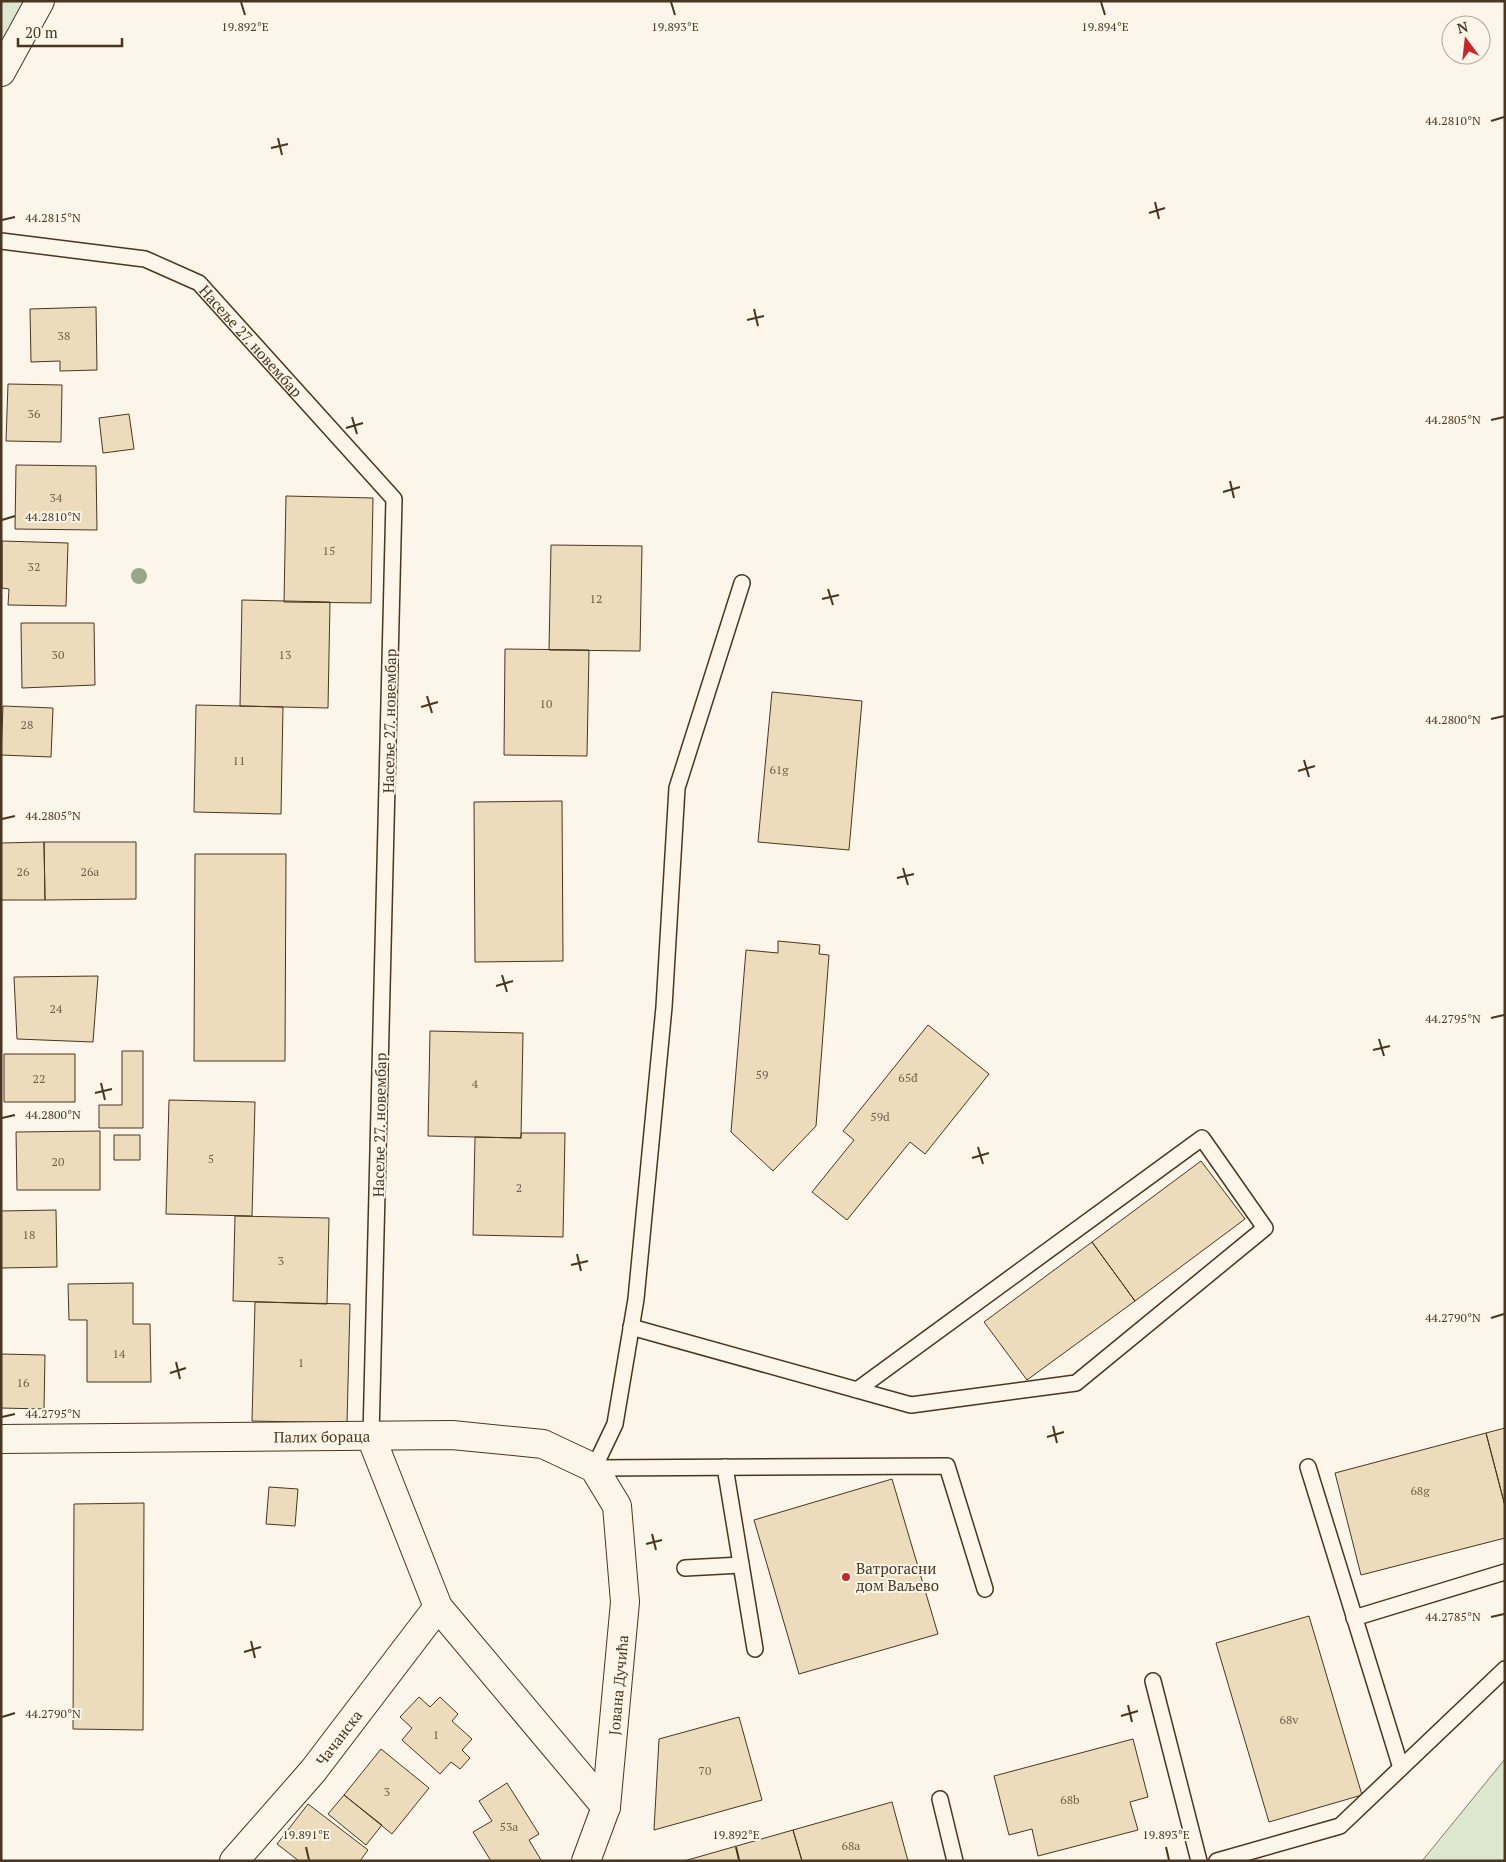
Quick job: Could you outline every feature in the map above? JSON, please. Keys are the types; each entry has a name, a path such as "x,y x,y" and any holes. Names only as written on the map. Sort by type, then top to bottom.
{"street":[{"path":"1,72 40,1"},
{"name":"Палих бораца","path":"1,1438 452,1435 542,1444 594,1468"},
{"path":"371,1437 438,1607 606,1807"},
{"name":"Јована Дучића","path":"586,1861 606,1807 625,1602 617,1506 594,1468"},
{"name":"Чачанска","path":"234,1861 313,1770 438,1607"}],"lane":[{"name":"Насеље 27. новембар","path":"1,241 145,259 199,283 394,499 371,1437"},
{"path":"742,583 677,788 664,1007 637,1289 615,1424 594,1468 947,1466 985,1589"},
{"path":"632,1327 857,1390 911,1405 1076,1383 1265,1228 1202,1138 857,1390"},
{"path":"725,1467 755,1649"},
{"path":"1308,1467 1401,1768"},
{"path":"685,1568 741,1565"},
{"path":"1354,1618 1505,1572"},
{"path":"1217,1861 1340,1826 1505,1669"},
{"path":"1153,1681 1199,1861"},
{"path":"940,1800 955,1861"}],"green space":[{"path":"1,1 40,1 1,72"},
{"path":"1505,1759 1505,1861 1422,1861"}],"building":[{"path":"96,307 97,370 60,371 60,361 31,362 30,309"},
{"path":"8,384 62,385 61,442 6,441"},
{"path":"129,414 134,449 103,453 99,418"},
{"path":"16,465 96,466 97,530 15,529"},
{"path":"286,496 373,498 371,603 284,602"},
{"path":"2,541 68,543 66,606 8,605 9,589 2,588"},
{"path":"551,545 642,546 640,651 549,650"},
{"path":"242,600 330,602 328,708 240,706"},
{"path":"21,623 94,623 95,685 22,688"},
{"path":"505,649 589,650 587,756 504,755"},
{"path":"772,692 862,701 849,850 758,842"},
{"path":"196,705 283,707 281,814 194,812"},
{"path":"3,706 53,708 51,757 1,755"},
{"path":"562,801 563,961 475,962 474,802"},
{"path":"44,842 45,900 1,900 1,843"},
{"path":"44,842 136,842 136,899 45,900"},
{"path":"195,854 286,854 285,1061 194,1061"},
{"path":"778,941 820,945 819,954 829,955 816,1126 773,1171 731,1132 746,950 778,953"},
{"path":"98,976 93,1042 17,1039 14,977"},
{"path":"928,1025 989,1074 925,1154 910,1142 847,1220 812,1192 854,1140 843,1131"},
{"path":"430,1031 523,1033 521,1138 428,1136"},
{"path":"122,1051 143,1051 143,1128 99,1128 99,1105 122,1105"},
{"path":"4,1054 75,1054 75,1102 4,1102"},
{"path":"169,1100 255,1102 252,1216 166,1214"},
{"path":"100,1131 100,1190 17,1190 16,1132"},
{"path":"521,1133 565,1133 563,1237 473,1235 475,1137 521,1138"},
{"path":"114,1135 140,1135 140,1160 114,1160"},
{"path":"1201,1161 1245,1219 1135,1301 1092,1242"},
{"path":"56,1210 57,1267 1,1268 1,1211"},
{"path":"235,1216 329,1218 327,1304 233,1301"},
{"path":"1092,1242 1135,1301 1027,1380 984,1322"},
{"path":"133,1283 133,1324 150,1324 151,1382 87,1382 87,1320 69,1320 68,1284"},
{"path":"255,1302 350,1304 347,1423 252,1421"},
{"path":"1,1354 45,1355 44,1409 1,1408"},
{"path":"1505,1428 1505,1506 1486,1433"},
{"path":"1486,1433 1505,1506 1505,1538 1361,1575 1335,1473"},
{"name":"Ватрогасни дом Ваљево","path":"892,1479 938,1634 799,1674 754,1520"},
{"path":"269,1487 298,1489 295,1526 266,1524"},
{"path":"144,1503 143,1730 73,1729 74,1504"},
{"path":"1309,1616 1362,1795 1269,1822 1216,1643"},
{"path":"419,1697 430,1707 440,1697 458,1714 452,1721 472,1739 462,1750 470,1758 460,1769 451,1762 440,1774 402,1740 412,1728 400,1717"},
{"path":"739,1717 762,1800 654,1830 659,1739"},
{"path":"1133,1739 1148,1797 1130,1802 1138,1830 1038,1856 1032,1829 1009,1835 994,1776"},
{"path":"381,1749 429,1788 392,1834 344,1795"},
{"path":"507,1783 539,1834 529,1840 541,1860 539,1861 491,1861 473,1832 492,1821 479,1801"},
{"path":"344,1795 382,1825 366,1845 328,1814"},
{"path":"892,1802 908,1861 802,1861 793,1830"},
{"path":"308,1804 368,1850 360,1861 299,1861 277,1844"},
{"path":"793,1830 802,1861 684,1861"}],"place":[{"name":"Ватрогасни дом Ваљево","path":"846,1577"}]}
